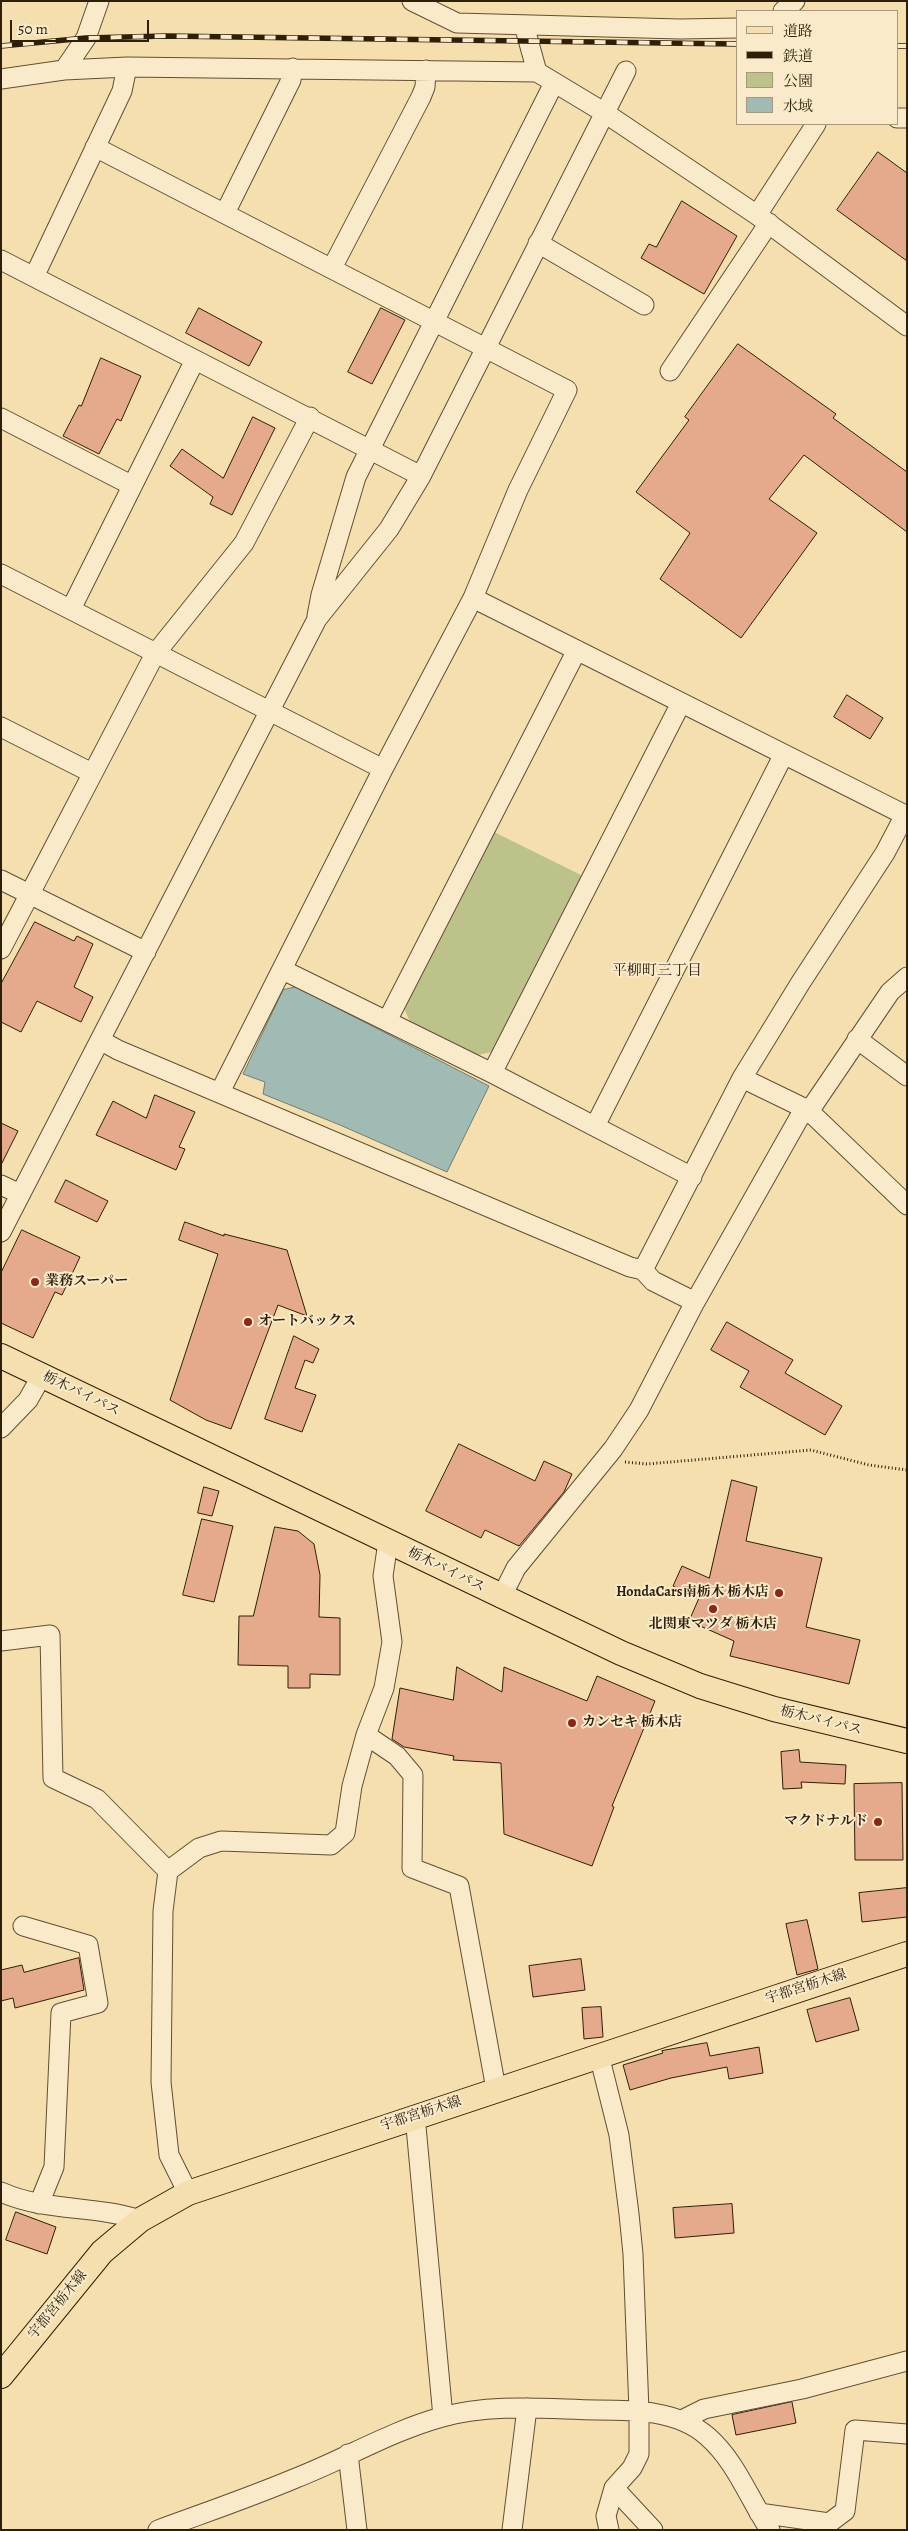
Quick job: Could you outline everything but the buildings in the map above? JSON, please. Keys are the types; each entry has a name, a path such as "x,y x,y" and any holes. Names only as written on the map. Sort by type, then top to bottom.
{"main road":[{"name":"栃木バイパス","path":"1,1356 501,1598 621,1653 700,1686 774,1709 907,1741"},
{"name":"宇都宮栃木線","path":"1,2376 102,2252 140,2220 188,2193 496,2089 907,1954"}],"street":[{"path":"64,70 86,38 99,1"},
{"path":"412,1 457,23 736,28"},
{"path":"784,10 796,1"},
{"path":"524,25 537,72"},
{"path":"34,277 122,91 127,67"},
{"path":"1,79 64,70 127,67 537,72 605,112 763,219 907,326"},
{"path":"225,213 290,80 293,68"},
{"path":"332,268 421,97 425,87 426,70"},
{"path":"1,1232 317,620 389,529 421,476 626,71"},
{"path":"317,620 321,595 350,492 369,449 433,320 554,83"},
{"path":"670,371 763,219 815,125"},
{"path":"95,147 486,346 567,390 518,490 473,598 383,769 220,1092"},
{"path":"538,243 644,305"},
{"path":"1,260 310,417 421,476"},
{"path":"71,609 131,485 195,360"},
{"path":"1,949 155,654 244,543 310,417"},
{"path":"1,418 131,485"},
{"path":"1,574 383,769"},
{"path":"473,598 906,815 886,852 801,982 742,1078 642,1270"},
{"path":"387,1021 577,650"},
{"path":"492,1074 681,703"},
{"path":"1,727 92,773"},
{"path":"595,1126 784,754"},
{"path":"1,880 146,952"},
{"path":"283,970 595,1126 692,1177"},
{"path":"501,1598 516,1568 605,1459 640,1410 695,1302 799,1118 808,1110 890,992 907,977"},
{"path":"857,1039 907,1076"},
{"path":"100,1040 642,1270 653,1282 695,1302"},
{"path":"742,1078 808,1110 907,1205"},
{"path":"1,1185 20,1194"},
{"path":"1,1428 28,1400 42,1376"},
{"path":"188,2193 168,2155 161,2082 163,1911 168,1871 199,1848 221,1841 331,1845 345,1833 352,1786 366,1735 384,1688 392,1642 383,1576 388,1542"},
{"path":"1,1640 50,1635 53,1778 97,1799 168,1871"},
{"path":"366,1735 397,1756 413,1775 412,1868 458,1886 496,2089"},
{"path":"23,1926 88,1945 98,2003 61,2013 54,2167 39,2204"},
{"path":"599,2055 619,2135 633,2254 639,2410 639,2454 632,2468 614,2488 606,2516 609,2530"},
{"path":"416,2116 443,2417"},
{"path":"1,2192 22,2201 72,2210 116,2213 140,2220"},
{"path":"682,2420 704,2409 802,2389 907,2361"},
{"path":"512,2530 527,2408"},
{"path":"158,2530 298,2478 348,2454 443,2417 484,2409 527,2408 639,2410 682,2420 707,2436 731,2463 770,2530"},
{"path":"759,2513 829,2523 845,2511 855,2430 907,2434"},
{"path":"348,2454 357,2530"},
{"path":"614,2488 653,2530"}],"path":[{"path":"605,1459 647,1464 811,1450 869,1465 907,1470"}],"green space":[{"path":"494,832 583,876 492,1052 478,1055 410,1022 404,1008"}],"water":[{"path":"296,987 489,1086 447,1172 340,1125 263,1094 265,1082 243,1074 283,990"}],"railway":[{"path":"1,46 86,38 166,36 736,44"},
{"path":"898,46 907,46"}],"place":[{"name":"業務スーパー","path":"35,1282"},
{"name":"オートバックス","path":"248,1322"},
{"name":"HondaCars南栃木 栃木店","path":"779,1593"},
{"name":"北関東マツダ 栃木店","path":"713,1609"},
{"name":"カンセキ 栃木店","path":"572,1723"},
{"name":"マクドナルド","path":"878,1822"}],"district":[{"name":"平柳町三丁目","path":"657,971"}]}
